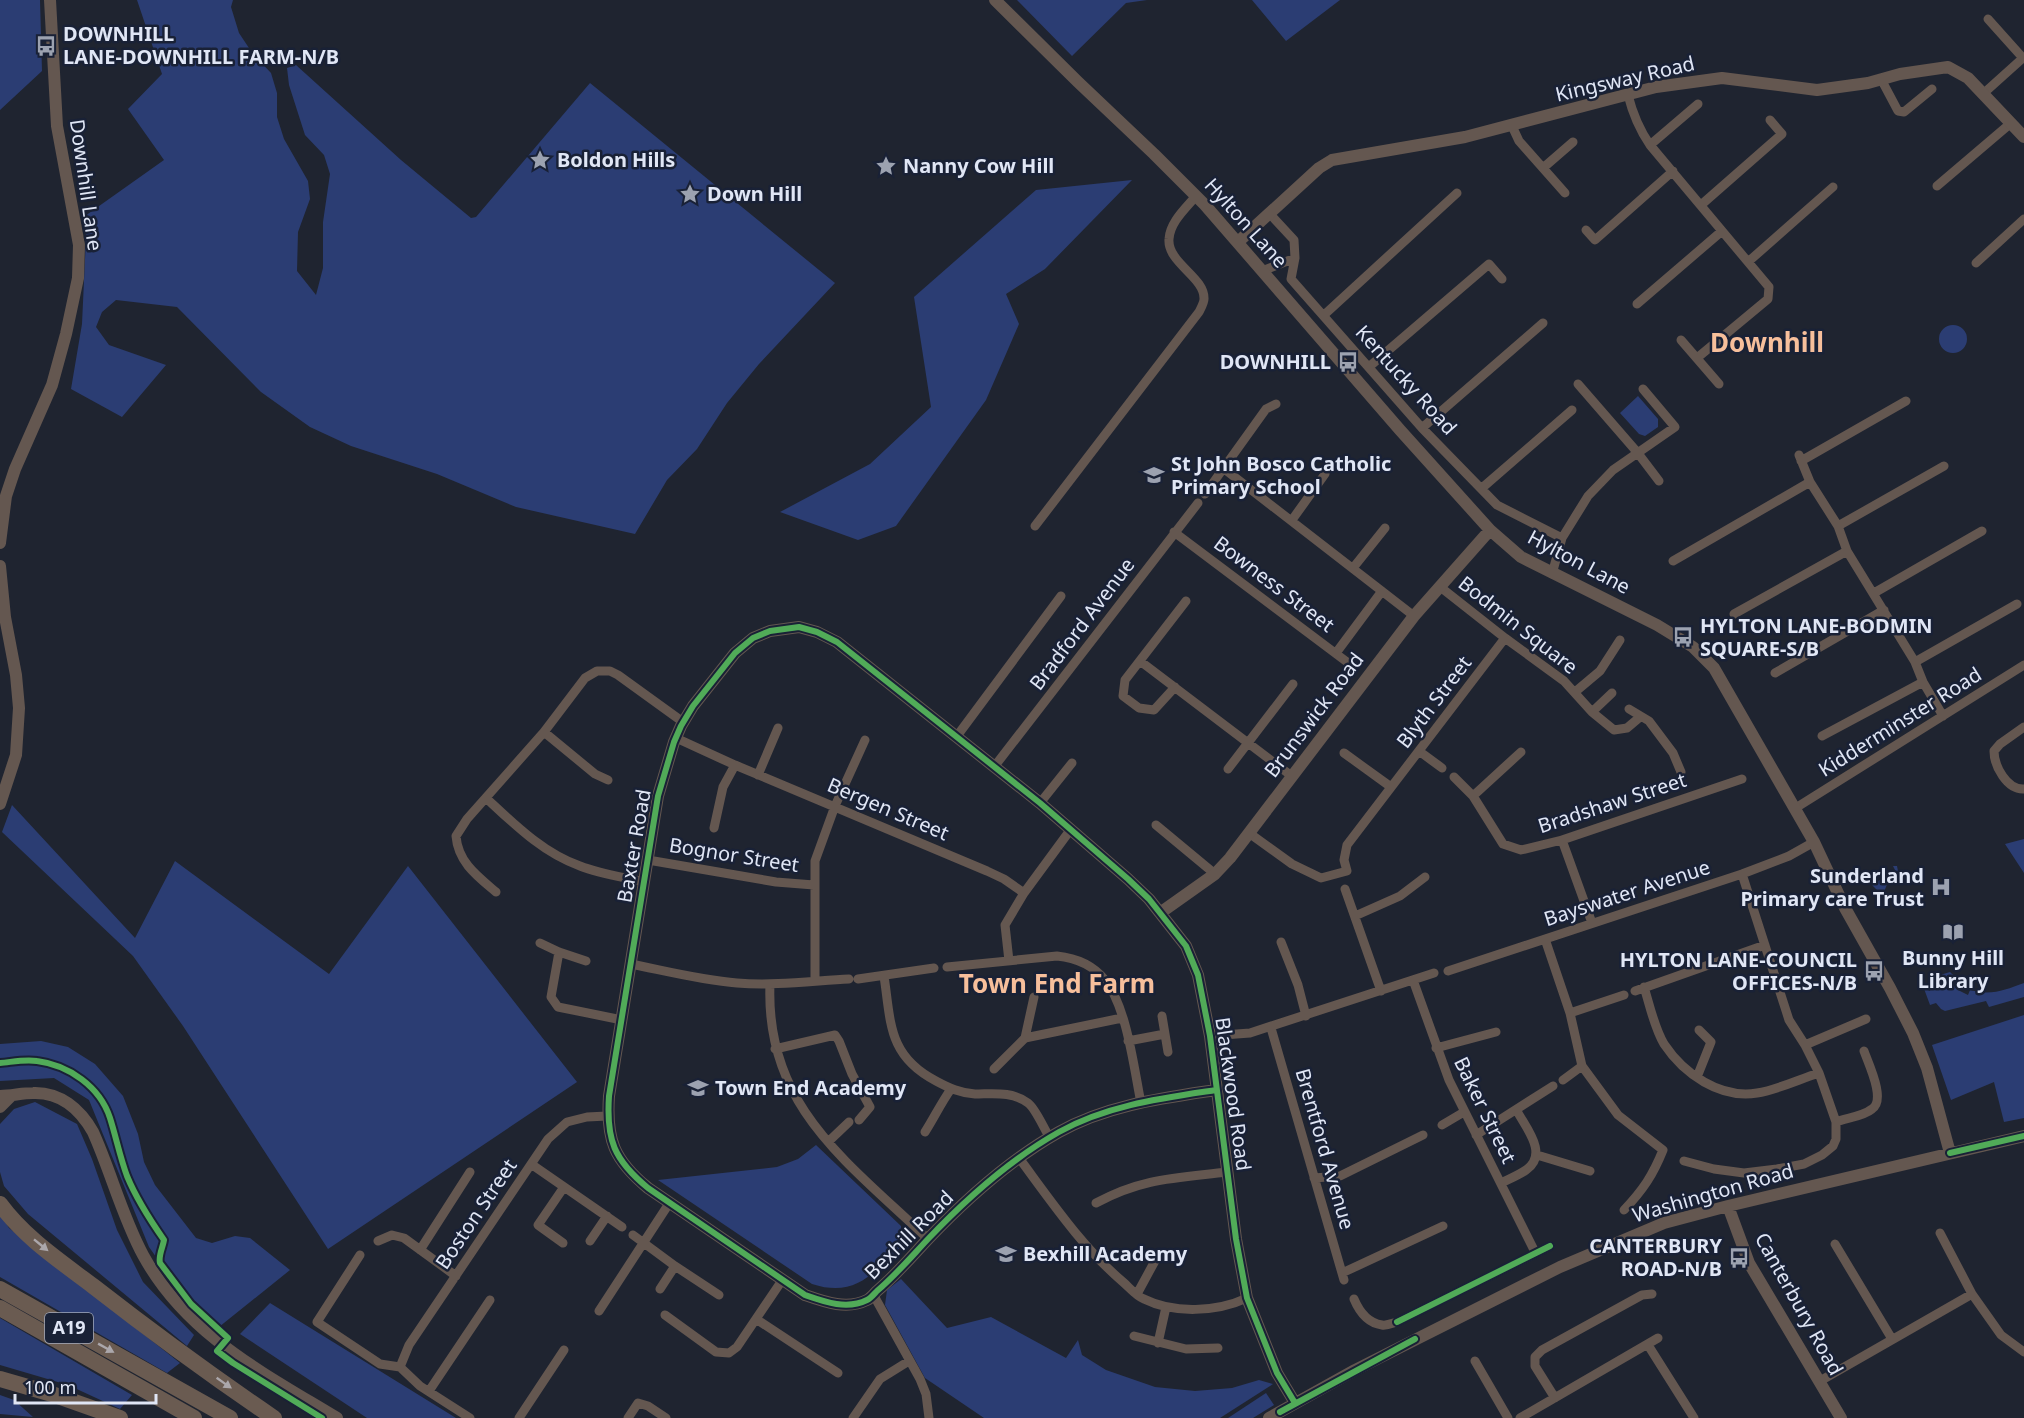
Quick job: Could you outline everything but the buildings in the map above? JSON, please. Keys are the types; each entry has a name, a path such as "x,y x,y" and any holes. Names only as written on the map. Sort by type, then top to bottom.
{"highway":[{"path":"0,1204 20,1227 56,1257 176,1349 274,1418"},
{"name":"A19","path":"0,1289 230,1418"},
{"name":"A19","path":"0,1308 194,1418"},
{"path":"0,1379 52,1394 120,1418"}],"street":[{"name":"Downhill Lane","path":"0,543 6,496 15,469 52,385 78,278 79,245 57,126 50,0"},
{"name":"Hylton Lane","path":"995,0 1196,196 1239,242 1400,430 1490,530 1521,557 1657,625 1693,647 1714,668 1814,842 1845,908 1892,990 1913,1033 1927,1068 1950,1153"},
{"path":"1984,93 2023,58 1988,19"},
{"name":"Kingsway Road","path":"1239,242 1319,168 1332,160 1465,137 1656,87 1722,78 1817,90 1868,83 1900,74 1948,67 1968,78 2024,137"},
{"path":"1881,79 1898,111 1904,112 1932,89"},
{"path":"1628,95 1639,129 1650,145 1769,287 1768,299 1696,357"},
{"path":"1650,145 1698,104"},
{"path":"1701,205 1782,134 1770,120"},
{"path":"1937,186 2011,123"},
{"path":"1512,126 1519,141 1565,193"},
{"path":"1543,168 1573,142"},
{"path":"1586,230 1594,240 1673,171"},
{"path":"1748,262 1833,187"},
{"path":"1323,315 1457,193"},
{"path":"1035,526 1199,312 1204,298 1202,290 1174,256 1169,248 1168,238 1175,222 1196,196"},
{"name":"Kentucky Road","path":"1269,213 1294,240 1295,258 1291,279 1370,366 1422,428 1497,505 1562,538"},
{"path":"1976,263 2024,219"},
{"path":"1637,304 1722,231"},
{"path":"1262,270 1295,258"},
{"path":"1370,366 1489,264 1502,279"},
{"path":"1422,428 1543,323"},
{"path":"1681,340 1719,384"},
{"path":"1578,384 1659,481"},
{"path":"1552,574 1562,538 1588,496 1613,470 1675,427 1642,389"},
{"path":"1906,401 1800,458 1810,482 1838,526 1847,550 1915,662 1923,682 1943,716"},
{"path":"1205,494 1266,409 1276,404"},
{"path":"1482,488 1572,410"},
{"path":"1838,526 1944,466"},
{"path":"1223,468 1414,616"},
{"path":"1292,520 1325,474"},
{"path":"1673,561 1810,482"},
{"name":"Bradford Avenue","path":"994,767 1198,503"},
{"path":"1353,568 1385,528"},
{"name":"Brunswick Road","path":"1160,913 1215,874 1230,858 1414,616 1490,530"},
{"path":"1874,593 1982,531"},
{"name":"Bowness Street","path":"1174,532 1351,665"},
{"path":"1734,614 1847,550"},
{"path":"0,566 4,617 16,675 19,708 16,755 0,804"},
{"name":"Bodmin Square","path":"1439,586 1564,681 1604,724 1614,730 1627,728 1640,717"},
{"path":"1336,653 1382,591"},
{"path":"957,736 1061,597"},
{"path":"1175,687 1154,710 1139,708 1123,696 1125,680 1186,602"},
{"path":"1915,662 2018,604"},
{"path":"1775,673 1884,610"},
{"name":"Baxter Road","path":"607,1116 658,796 676,738 693,705 735,652 753,638 770,631 799,627 817,632 837,642 1071,829"},
{"name":"Blyth Street","path":"1249,833 1305,872 1321,878 1347,872 1344,860 1347,845 1505,638"},
{"name":"Bodmin Square","path":"1575,692 1600,671 1620,640"},
{"path":"1140,661 1293,777"},
{"name":"Kidderminster Road","path":"1794,809 2024,665"},
{"path":"496,892 474,875 463,860 457,846 456,836 544,732 585,678 597,671 610,671 683,722"},
{"path":"1822,736 1923,682"},
{"path":"1228,770 1293,684"},
{"path":"1592,712 1612,693"},
{"path":"1629,709 1649,721 1662,737 1673,753 1680,772"},
{"path":"2024,727 1994,751 1996,765 2007,781 2013,787 2024,789"},
{"path":"758,775 778,728"},
{"path":"544,732 595,774 608,780"},
{"name":"Bergen Street","path":"676,738 996,875 1024,893"},
{"path":"815,981 815,861 835,806 865,740"},
{"path":"1419,751 1442,768"},
{"path":"1473,796 1521,752"},
{"path":"1344,753 1391,787"},
{"path":"1040,803 1072,763"},
{"path":"714,828 723,787 735,765"},
{"name":"Bradshaw Street","path":"1454,777 1473,796 1503,844 1521,850 1562,840 1690,791 1742,779"},
{"path":"486,798 521,830 560,858 590,869 644,882"},
{"path":"1156,825 1215,874"},
{"path":"1009,960 1005,925 1024,893 1071,829"},
{"name":"Blackwood Road","path":"1071,829 1149,899 1185,946 1194,966 1202,992 1210,1035 1237,1245 1247,1298 1276,1373 1294,1403"},
{"path":"1562,840 1592,923"},
{"name":"Bayswater Avenue","path":"1448,971 1742,874 1789,856 1814,842"},
{"name":"Bognor Street","path":"648,860 776,882 814,885"},
{"path":"1684,1161 1714,1169 1744,1173 1777,1169 1804,1164 1822,1155 1833,1146 1836,1139 1836,1122 1819,1073 1789,1020 1742,874"},
{"path":"1354,916 1400,896 1425,877"},
{"path":"1345,889 1381,991"},
{"path":"1545,939 1570,1013 1582,1066 1618,1115 1664,1150 1656,1169 1642,1190 1624,1209"},
{"path":"1281,942 1298,985 1306,1016"},
{"path":"540,943 586,961"},
{"path":"1765,945 1639,989 1665,1044 1679,1061 1713,1088 1734,1094 1758,1093 1819,1073"},
{"path":"559,952 551,997 558,1008 622,1020"},
{"path":"947,967 1057,956 1073,958 1085,964 1105,979 1119,1004 1141,1103"},
{"path":"631,964 703,979 770,984 884,976 934,968"},
{"path":"1210,1035 1250,1033 1271,1028 1434,973"},
{"path":"884,976 893,1036 902,1053 924,1074 951,1089 974,1094 997,1093 1015,1096 1030,1104 1050,1138"},
{"name":"Baker Street","path":"1413,980 1436,1048 1464,1112 1535,1252"},
{"path":"770,984 771,1021 775,1049 792,1093 806,1116 828,1142 928,1239"},
{"path":"1570,1013 1624,995"},
{"path":"994,1069 1025,1038 1034,996"},
{"path":"1162,1016 1168,1052"},
{"path":"1025,1038 1122,1018"},
{"path":"1805,1045 1866,1019"},
{"name":"Brentford Avenue","path":"1271,1028 1343,1276 1443,1226"},
{"path":"1697,1077 1711,1042 1699,1030"},
{"path":"1436,1048 1496,1032"},
{"path":"1128,1041 1165,1034"},
{"path":"775,1049 835,1035 839,1041 852,1074 870,1107 828,1142"},
{"path":"1836,1122 1872,1110 1878,1103 1879,1095 1864,1051"},
{"path":"1563,1080 1582,1066"},
{"path":"1476,1136 1553,1086"},
{"path":"925,1132 951,1089"},
{"name":"Bexhill Road","path":"607,1116 610,1139 618,1157 630,1173 648,1188 805,1295 829,1303 847,1304 867,1299 910,1260 983,1185 1050,1138 1088,1119 1122,1107 1216,1090"},
{"path":"0,1107 5,1096 34,1092 52,1095 67,1102 83,1116 100,1148 142,1253 164,1288 187,1315 222,1345 337,1418"},
{"path":"1501,1183 1528,1168 1537,1155 1535,1143 1516,1111"},
{"path":"1442,1125 1464,1112"},
{"name":"Boston Street","path":"400,1367 409,1345 548,1139 567,1122 587,1117 607,1116"},
{"path":"1314,1178 1340,1176 1423,1135"},
{"name":"Washington Road","path":"1269,1418 1414,1339 1560,1267 1664,1223 2024,1136"},
{"path":"1537,1155 1590,1170"},
{"path":"1019,1158 1073,1220 1107,1268 1142,1299 1166,1307 1212,1308 1234,1304 1247,1298"},
{"path":"531,1164 622,1227"},
{"path":"420,1250 470,1172"},
{"path":"1096,1203 1118,1191 1161,1179 1227,1172"},
{"path":"563,1243 538,1225 564,1186"},
{"path":"599,1311 670,1202"},
{"name":"Canterbury Road","path":"1728,1206 1749,1263 1820,1381 1839,1418"},
{"path":"590,1241 607,1216"},
{"path":"1940,1233 1972,1294 2001,1335 2024,1352"},
{"path":"378,1241 392,1235 404,1238 456,1276"},
{"path":"633,1235 675,1266 719,1294"},
{"path":"1835,1244 1892,1339"},
{"path":"1354,1299 1358,1310 1367,1319 1383,1326 1397,1322 1550,1246"},
{"path":"360,1255 317,1322 380,1364 400,1367 420,1386 471,1418"},
{"path":"1137,1294 1156,1259"},
{"path":"660,1289 675,1266"},
{"path":"666,1316 716,1352 729,1353 737,1347 783,1279"},
{"path":"873,1294 926,1394 929,1418"},
{"path":"1555,1398 1535,1366 1535,1357 1542,1350 1642,1295 1652,1294"},
{"path":"1820,1381 1972,1294"},
{"path":"429,1391 490,1300"},
{"path":"1158,1343 1166,1307"},
{"path":"756,1319 838,1373"},
{"path":"1134,1336 1186,1349 1218,1348"},
{"path":"1520,1418 1658,1338"},
{"path":"1648,1345 1694,1418"},
{"path":"519,1418 564,1350"},
{"path":"853,1418 880,1379 909,1361"},
{"path":"1475,1361 1508,1418"},
{"path":"628,1418 638,1404 648,1406 666,1418"}],"shaded area":[{"path":"0,0 40,0 42,71 0,110"},
{"path":"137,0 233,0 231,7 239,33 253,54 271,73 277,93 277,117 284,139 308,181 310,199 298,232 297,271 316,295 323,268 323,222 330,174 324,155 305,135 289,85 287,68 296,65 401,160 471,218 476,217 590,83 835,283 759,364 727,403 697,449 667,480 635,534 516,507 437,474 351,446 310,427 261,392 177,307 116,300 102,312 96,327 109,345 166,365 122,417 71,389 82,324 85,216 164,160 128,109 162,74"},
{"path":"1017,0 1147,0 1126,3 1072,56"},
{"path":"1252,0 1340,0 1286,41"},
{"path":"1132,180 1045,269 1006,294 1019,324 986,400 896,526 858,540 780,512 870,464 931,407 914,297 1036,190"},
{"path":"1953,325 1963,329 1967,339 1963,349 1953,353 1943,349 1939,339 1943,329"},
{"path":"1638,396 1658,419 1658,427 1645,436 1639,434 1620,413"},
{"path":"12,805 135,938 175,861 329,974 408,866 577,1082 328,1249 183,1026 133,956 2,832"},
{"path":"2024,839 2024,873 2005,844"},
{"path":"1893,866 1897,866 1898,871 1895,875 1891,874 1884,892 1891,895 1883,896 1872,885 1895,870"},
{"path":"1950,972 1954,976 1949,980 1958,990 1968,995 1970,990 1991,992 2024,983 2024,997 1989,1007 1986,1001 1945,1011 1936,1003 1930,1005 1923,986 1926,985 1929,991 1944,981 1940,975"},
{"path":"2024,1015 2024,1118 2004,1122 1994,1082 1951,1100 1932,1045"},
{"path":"41,1041 68,1047 95,1064 123,1096 138,1134 144,1162 155,1185 196,1238 212,1243 235,1236 250,1238 290,1270 214,1331 200,1319 149,1247 89,1100 54,1078 0,1081 0,1044"},
{"path":"35,1102 77,1124 117,1230 143,1282 194,1335 187,1346 28,1214 4,1186 0,1172 0,1124 14,1109"},
{"path":"816,1145 901,1226 901,1247 871,1274 851,1286 827,1288 812,1284 658,1180 777,1167 798,1159"},
{"path":"0,1214 9,1228 180,1363 167,1373 0,1277"},
{"path":"901,1279 947,1328 991,1317 1066,1358 1078,1340 1082,1355 1106,1370 1155,1387 1195,1391 1232,1388 1259,1380 1273,1384 1220,1418 984,1418 925,1378 885,1305 887,1290"},
{"path":"270,1303 456,1418 367,1418 240,1334"},
{"path":"0,1318 132,1395 120,1409 68,1385 0,1365"},
{"path":"1266,1393 1274,1405 1253,1418 1228,1418"},
{"path":"0,1395 14,1400 33,1417 0,1414"}],"cycle path":[{"path":"1216,1090 1116,1109 1096,1115 1059,1132 1023,1155 989,1181 871,1297 859,1303 844,1305 805,1295 636,1178 615,1148 611,1137 608,1111 658,796 681,726 693,706 735,653 753,638 770,631 799,627 817,632 837,642 1040,803 1128,879 1149,899 1186,946 1198,975 1210,1036 1236,1239 1247,1298 1277,1373 1295,1403"},
{"path":"0,1063 28,1060 49,1063 72,1073 91,1087 110,1118 127,1176 164,1240 160,1263 191,1304 228,1338 217,1351 322,1418"},
{"path":"1950,1153 2024,1136"},
{"path":"1397,1322 1550,1246"},
{"path":"1280,1412 1415,1339"}],"place":[{"name":"DOWNHILL LANE-DOWNHILL FARM-N/B","path":"46,46"},
{"name":"Boldon Hills","path":"540,160"},
{"name":"Nanny Cow Hill","path":"886,166"},
{"name":"Down Hill","path":"690,194"},
{"name":"DOWNHILL","path":"1348,362"},
{"name":"St John Bosco Catholic Primary School","path":"1154,475"},
{"name":"HYLTON LANE-BODMIN SQUARE-S/B","path":"1683,637"},
{"name":"Sunderland Primary care Trust","path":"1941,887"},
{"name":"Bunny Hill Library","path":"1953,932"},
{"name":"HYLTON LANE-COUNCIL OFFICES-N/B","path":"1874,971"},
{"name":"Town End Academy","path":"698,1088"},
{"name":"Bexhill Academy","path":"1006,1254"},
{"name":"CANTERBURY ROAD-N/B","path":"1739,1258"}],"district":[{"name":"Downhill","path":"1767,343"},
{"name":"Town End Farm","path":"1057,984"}]}
